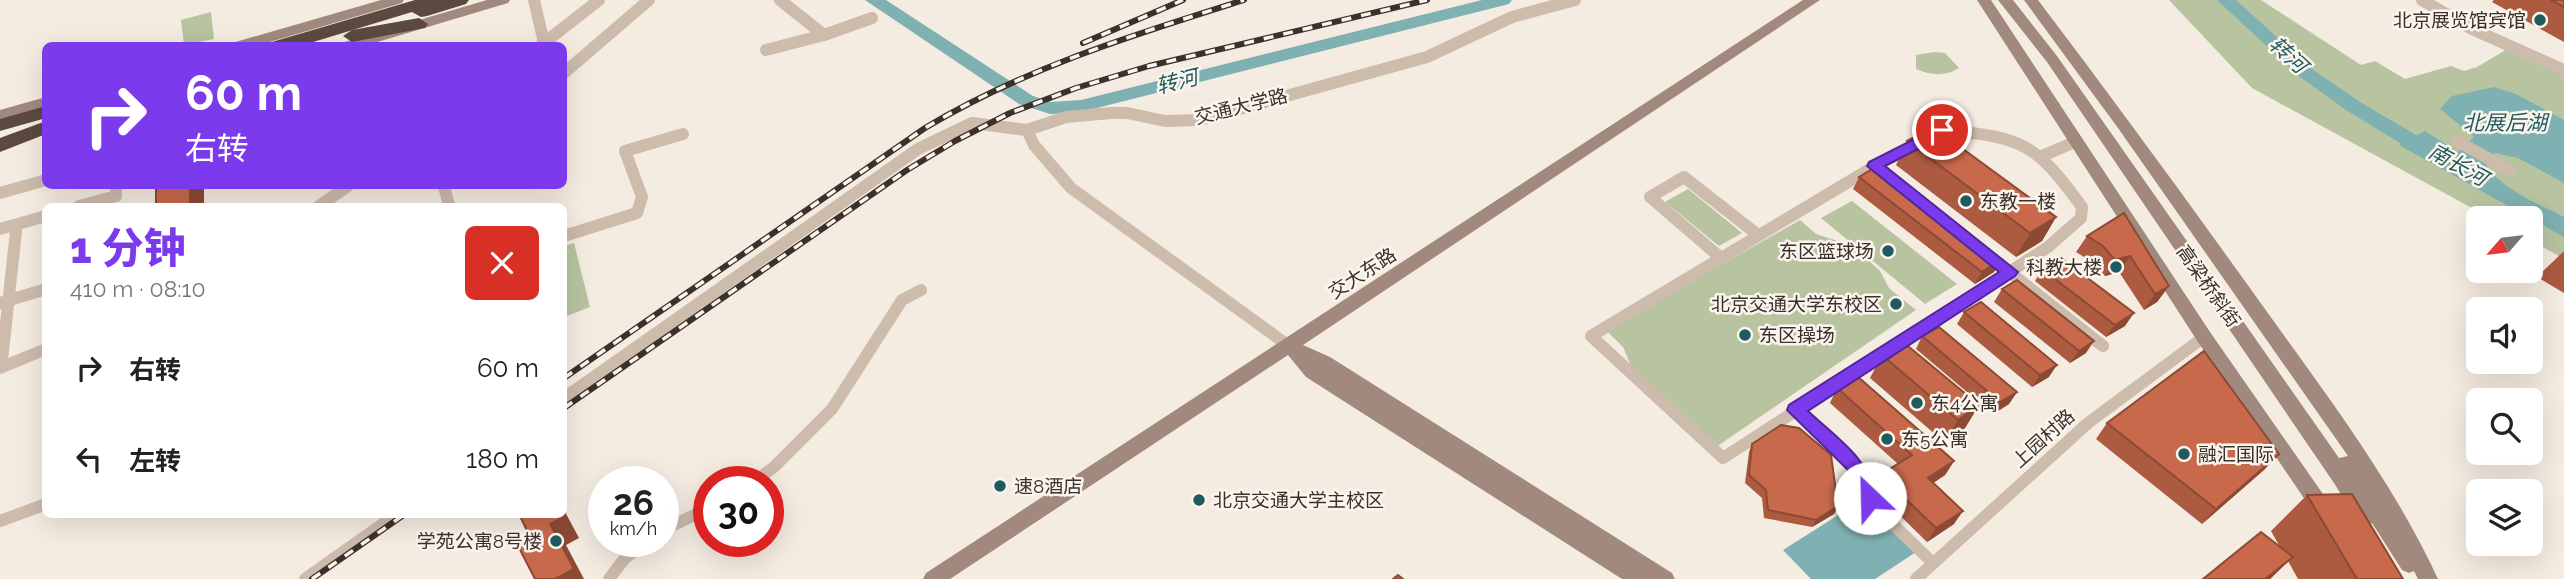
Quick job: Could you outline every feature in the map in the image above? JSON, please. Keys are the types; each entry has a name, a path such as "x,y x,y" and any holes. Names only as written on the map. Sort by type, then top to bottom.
{"highway":[{"path":"314,41 399,0"},
{"path":"314,41 434,0"},
{"path":"314,41 460,0"},
{"path":"314,41 419,24"},
{"path":"2,130 42,112"},
{"path":"2,130 42,123"},
{"path":"2,130 42,130"}],"street":[{"path":"251,42 399,0"},
{"path":"359,42 503,0"},
{"path":"534,0 543,42"},
{"path":"546,42 599,0"},
{"path":"567,70 649,0"},
{"path":"780,0 824,35"},
{"name":"交通大学路","path":"1027,130 1066,117 1111,113 1127,113 1165,121 1200,120 1427,57 1512,17 1575,0"},
{"name":"交大东路","path":"933,579 1813,0"},
{"name":"高梁桥斜街","path":"1984,0 2204,337 2338,532"},
{"name":"高梁桥斜街","path":"2005,0 2052,59 2343,480 2402,579"},
{"name":"高梁桥斜街","path":"2021,0 2364,489 2417,579"},
{"name":"高梁桥斜街","path":"2031,0 2132,135 2363,461 2405,531 2428,579"},
{"path":"2422,0 2472,29 2539,57 2564,71"},
{"path":"766,50 824,35 872,18"},
{"path":"2,130 42,105"},
{"path":"567,396 918,149 972,123 1027,130 1034,145 1072,188 1289,346 1313,372 1639,579"},
{"path":"1942,130 1997,138 2042,156 2082,207 2081,218 2048,247 1723,458 1591,336 1758,235 1880,170 1942,130"},
{"path":"567,235 638,213 642,197 625,151 682,134"},
{"path":"2042,156 2077,141"},
{"path":"2457,141 2509,170"},
{"path":"1721,258 1650,197 1684,177 1758,235"},
{"path":"0,193 42,181"},
{"path":"90,203 116,196 116,189"},
{"path":"323,203 344,189"},
{"path":"0,229 42,217"},
{"path":"16,231 5,301 1,364 42,350"},
{"path":"1979,248 2103,346"},
{"path":"5,301 42,290"},
{"path":"775,466 832,409 902,300 920,290"},
{"name":"上园村路","path":"1916,579 2088,423 2204,337"},
{"path":"1289,346 1324,362 1665,579"},
{"path":"1796,410 1857,467 1875,504 1933,563"},
{"path":"2363,461 2364,489"},
{"path":"0,521 42,505"},
{"path":"305,579 391,518"},
{"path":"609,579 626,557"}],"green space":[{"path":"2169,0 2261,0 2361,65 2375,61 2405,79 2451,66 2464,71 2477,67 2509,48 2564,75 2564,259 2543,247 2543,206 2468,206 2252,88"},
{"path":"211,12 214,39 184,42 181,20"},
{"path":"1945,53 1959,68 1937,74 1916,69 1916,55"},
{"path":"1688,189 1742,233 1719,246 1665,202"},
{"name":"东区篮球场","path":"1852,201 1957,284 1925,304 1821,218"},
{"name":"东区操场","path":"1800,220 1816,234 1841,242 1865,257 1880,271 1889,288 1916,310 1716,447 1634,373 1623,347 1606,330"},
{"path":"574,243 590,307 567,316 567,245"}],"water":[{"name":"北展后湖","path":"2494,87 2516,94 2564,120 2564,183 2518,158 2495,153 2486,166 2502,183 2542,206 2508,206 2399,145 2425,131 2458,152 2474,137 2440,109 2452,96"},
{"name":"北展后湖","path":"2543,206 2564,217 2564,237 2543,225"},
{"path":"1862,500 1916,552 1875,579 1811,579 1783,550"}],"building":[{"path":"2551,0 2564,0 2564,7"},
{"path":"1933,127 2056,217 2030,233 1907,141"},
{"path":"1877,166 2001,259 1982,272 1859,177"},
{"path":"156,189 190,189 190,203 156,203"},
{"path":"2124,213 2169,286 2155,294 2130,256 2115,260 2103,246 2087,236"},
{"path":"2061,258 2134,313 2115,325 2042,269"},
{"path":"2017,280 2094,341 2079,351 2002,289"},
{"path":"1981,302 2057,365 2040,375 1964,312"},
{"path":"1939,327 2017,392 2000,402 1922,336"},
{"path":"1903,342 1979,405 1958,420 1882,355"},
{"name":"融汇国际","path":"2204,351 2279,454 2216,509 2107,423"},
{"path":"1857,376 1954,461 1928,478 1963,511 1936,528 1888,482 1883,473 1912,455 1837,388"},
{"path":"1781,425 1799,428 1831,455 1838,506 1816,520 1768,510 1766,490 1749,475 1752,444"},
{"path":"2352,494 2403,579 2357,579 2307,495"},
{"name":"学苑公寓8号楼","path":"521,518 562,518 550,524 574,569 555,579 535,579 516,542 529,535"},
{"path":"2261,532 2293,557 2265,579 2203,579"}],"waterway":[{"name":"转河","path":"874,0 1026,100 1050,108 1081,106 1503,0"},
{"name":"转河","path":"2226,0 2306,73 2353,106 2433,154"}],"railway":[{"path":"1083,43 1183,0"},
{"path":"567,376 925,128 1041,70 1161,26 1244,0"},
{"path":"567,406 907,170 955,141 1010,113 1076,88 1149,66 1427,0"},
{"path":"312,579 399,518"}],"place":[{"name":"北京展览馆宾馆","path":"2540,20"},
{"name":"东教一楼","path":"1966,201"},
{"name":"东区篮球场","path":"1888,251"},
{"name":"科教大楼","path":"2116,267"},
{"name":"北京交通大学东校区","path":"1896,304"},
{"name":"东区操场","path":"1745,335"},
{"name":"东4公寓","path":"1917,403"},
{"name":"东5公寓","path":"1887,439"},
{"name":"融汇国际","path":"2184,454"},
{"name":"速8酒店","path":"1000,486"},
{"name":"北京交通大学主校区","path":"1199,500"},
{"name":"学苑公寓8号楼","path":"556,541"}],"route":[{"path":"1870,498 1864,478 1857,467 1796,410 2010,272 1875,166 1942,130"}],"water label":[{"name":"南长河","path":"2458,165"}]}
